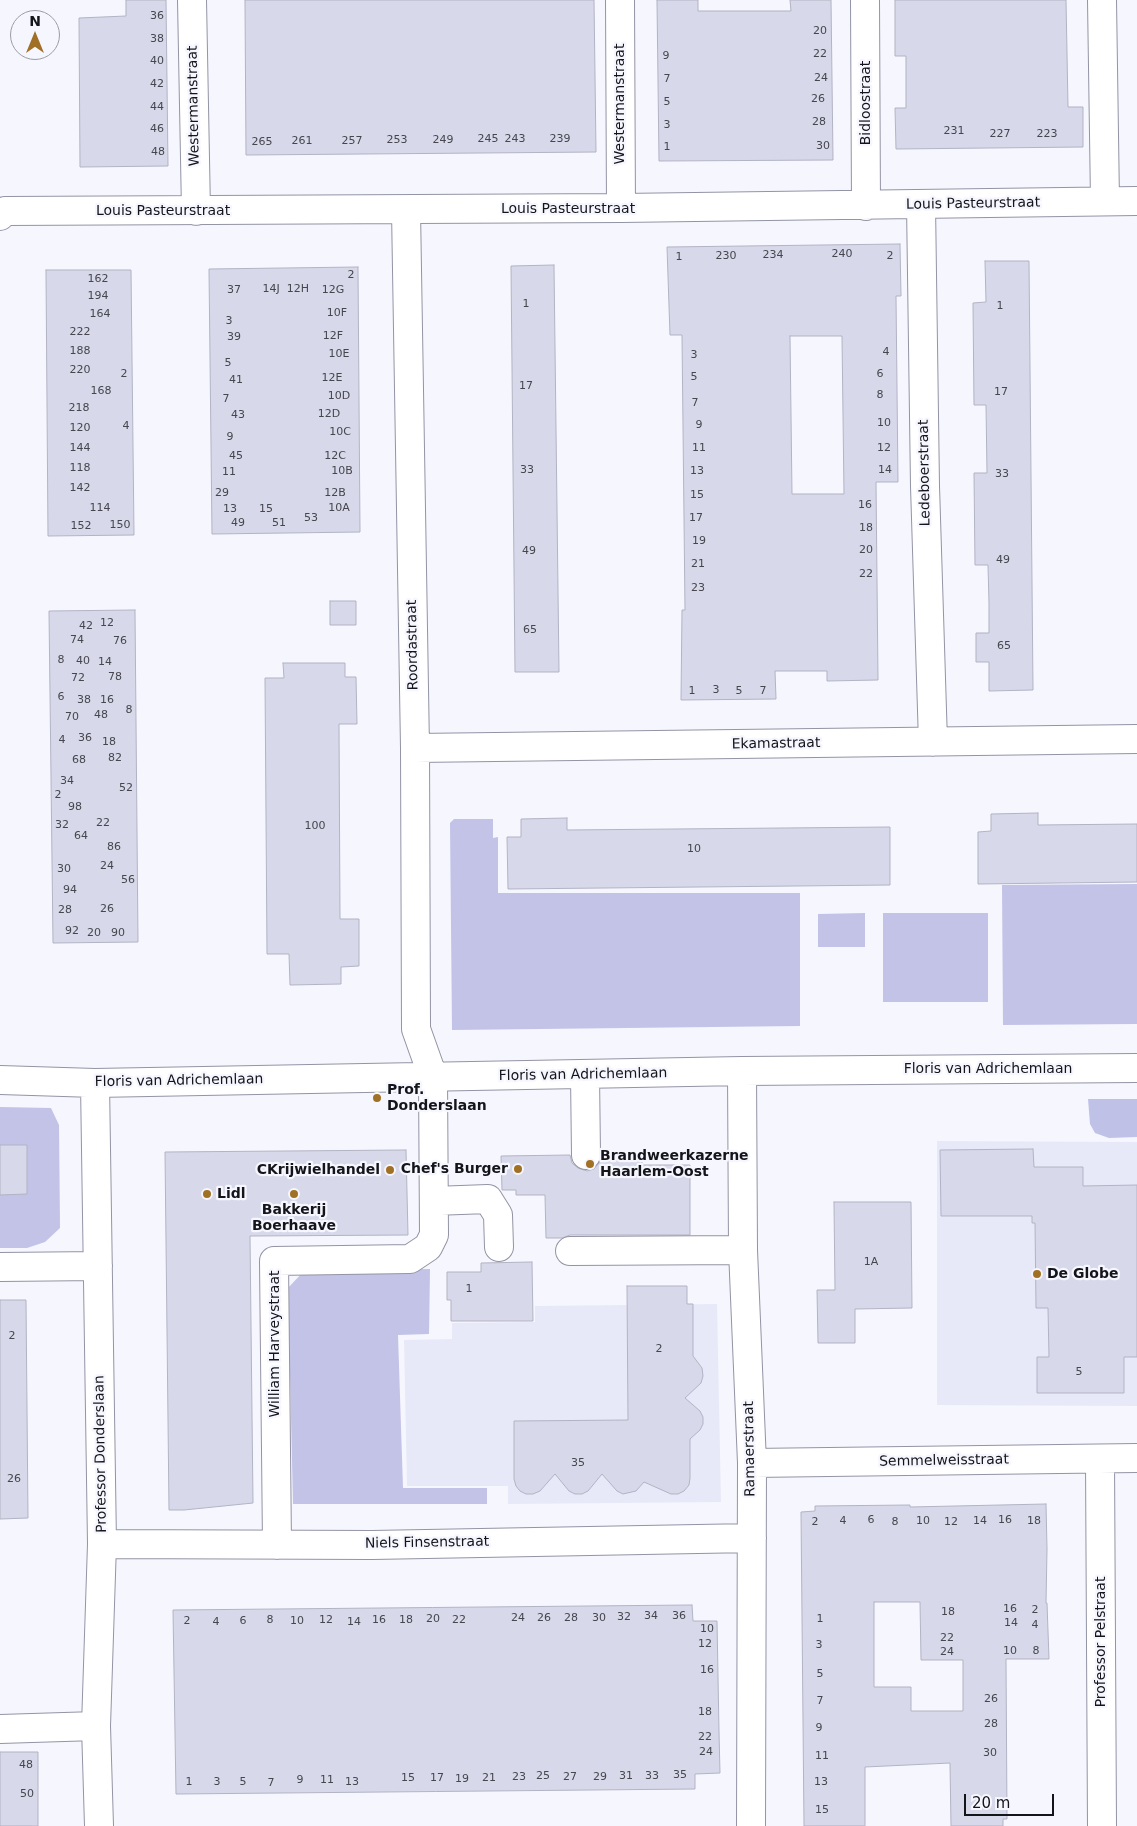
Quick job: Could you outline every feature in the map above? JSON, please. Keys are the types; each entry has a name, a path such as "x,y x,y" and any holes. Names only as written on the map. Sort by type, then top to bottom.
{"street":[{"name":"Westermanstraat","path":"192,0 196,211"},
{"name":"Westermanstraat","path":"620,0 621,208"},
{"name":"Bidloostraat","path":"865,0 866,206"},
{"path":"1102,0 1105,201"},
{"name":"Louis Pasteurstraat","path":"0,216 5,211 866,206 1137,201"},
{"name":"Ledeboerstraat","path":"921,204 925,486 933,742"},
{"name":"Roordastraat","path":"406,210 415,748 416,1029 433,1077"},
{"name":"Ekamastraat","path":"415,748 1137,739"},
{"name":"Floris van Adrichemlaan","path":"0,1080 95,1083 742,1071 1137,1068"},
{"name":"Ramaerstraat","path":"742,1071 743,1250 752,1463 751,1826"},
{"path":"585,1075 586,1155"},
{"name":"William Harveystraat","path":"277,1545 274,1261 410,1259 428,1247 434,1235 433,1077"},
{"name":"Professor Donderslaan","path":"95,1083 102,1544 96,1726 99,1826"},
{"path":"434,1201 488,1199 498,1215 499,1247"},
{"path":"570,1251 743,1250"},
{"path":"0,1267 98,1266"},
{"name":"Semmelweisstraat","path":"752,1463 1137,1458"},
{"name":"Professor Pelstraat","path":"1100,1459 1102,1826"},
{"name":"Niels Finsenstraat","path":"102,1544 372,1545 752,1538"},
{"path":"0,1728 96,1726"}],"shaded area":[{"path":"454,819 493,819 493,838 498,837 498,893 800,893 800,1026 452,1030 450,823"},
{"path":"1137,884 1137,1024 1003,1025 1002,885"},
{"path":"865,913 865,947 818,947 818,914"},
{"path":"883,913 988,913 988,1002 883,1002"},
{"path":"1088,1099 1137,1099 1137,1137 1109,1138 1095,1133 1090,1124"},
{"path":"0,1107 51,1108 59,1125 60,1228 45,1242 27,1248 0,1248"},
{"name":"De Globe","path":"937,1141 1137,1142 1137,1406 937,1405"},
{"path":"430,1269 429,1334 398,1335 403,1488 487,1488 487,1504 293,1504 288,1288 304,1271"},
{"path":"717,1304 721,1502 508,1504 508,1486 407,1486 404,1340 452,1339 452,1323 535,1322 535,1306"}],"building":[{"path":"126,0 166,0 168,166 80,167 79,18 126,16"},
{"path":"245,0 594,0 596,152 246,155"},
{"path":"657,0 698,0 698,11 791,11 790,0 831,0 833,160 659,161"},
{"path":"895,0 1066,0 1068,107 1083,107 1083,147 896,149 895,108 906,108 906,56 895,56"},
{"path":"900,244 901,296 896,296 898,482 876,482 878,680 827,681 827,671 775,671 776,699 681,700 682,610 685,610 682,335 670,335 667,247","holes":["790,336 842,336 844,494 792,494"]},
{"path":"985,261 1029,261 1033,690 989,691 989,662 976,662 976,633 989,633 988,565 975,565 974,473 987,473 986,405 974,405 973,303 986,302"},
{"path":"554,265 559,672 515,672 511,266"},
{"path":"358,267 360,532 212,534 209,269"},
{"path":"46,270 131,270 134,535 48,536"},
{"path":"330,601 356,601 356,625 330,625"},
{"path":"135,610 138,942 53,943 49,611"},
{"path":"283,663 345,663 345,677 356,677 357,724 339,724 340,919 359,919 359,966 341,967 341,984 290,985 289,954 267,954 265,678 284,678"},
{"path":"1038,813 1038,825 1137,824 1137,882 978,884 978,832 991,831 991,814"},
{"path":"567,818 567,830 890,827 890,885 508,889 507,837 521,837 521,819"},
{"path":"0,1145 27,1145 27,1194 0,1195"},
{"path":"1033,1149 1034,1167 1083,1167 1083,1186 1137,1185 1137,1357 1124,1357 1124,1393 1037,1393 1037,1357 1049,1357 1048,1308 1036,1308 1035,1223 1032,1223 1032,1216 941,1216 940,1150"},
{"path":"406,1150 408,1235 250,1236 253,1503 169,1510 165,1152"},
{"path":"602,1154 642,1154 642,1165 690,1165 690,1235 570,1235 562,1238 546,1238 545,1195 516,1195 516,1190 502,1190 501,1156 570,1155 572,1163 578,1168 587,1171 594,1169 599,1163"},
{"path":"834,1202 911,1202 912,1308 855,1309 855,1343 818,1343 817,1290 835,1290"},
{"path":"532,1262 533,1321 451,1321 451,1300 447,1300 447,1272 481,1272 481,1263"},
{"path":"627,1286 687,1286 687,1304 693,1304 693,1356 702,1368 703,1376 701,1383 685,1398 700,1411 703,1417 703,1424 700,1430 690,1439 689,1485 678,1494 671,1494 644,1482 636,1491 623,1494 617,1491 602,1474 588,1491 582,1494 575,1494 569,1491 555,1474 540,1491 526,1494 520,1491 514,1479 514,1421 628,1420"},
{"path":"0,1300 26,1300 28,1518 0,1519"},
{"path":"1046,1504 1046,1603 1049,1659 1006,1659 1007,1819 1003,1819 1003,1826 951,1826 950,1763 865,1767 865,1826 804,1826 801,1512 815,1511 815,1506 910,1505 910,1507","holes":["874,1602 920,1602 921,1660 963,1660 963,1711 911,1711 911,1687 874,1687"]},
{"path":"692,1605 693,1621 717,1621 720,1773 695,1774 695,1789 176,1794 173,1610"},
{"path":"0,1752 38,1752 38,1826 0,1826"}],"place":[{"name":"Prof. Donderslaan","path":"377,1098"},
{"name":"Brandweerkazerne Haarlem-Oost","path":"590,1164"},
{"name":"Chef's Burger","path":"518,1169"},
{"name":"CKrijwielhandel","path":"390,1170"},
{"name":"Lidl","path":"207,1194"},
{"name":"Bakkerij Boerhaave","path":"294,1194"},
{"name":"De Globe","path":"1037,1274"}]}
